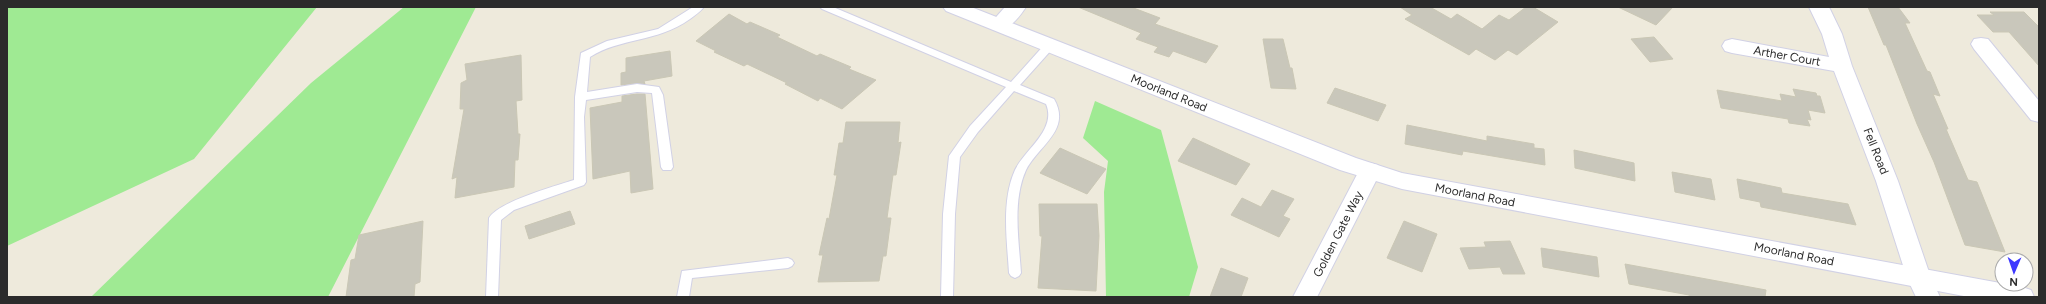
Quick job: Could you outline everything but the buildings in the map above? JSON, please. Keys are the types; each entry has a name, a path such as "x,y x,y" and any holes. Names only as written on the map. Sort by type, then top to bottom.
{"street":[{"name":"Moorland Road","path":"953,7 1370,171 1402,181 1924,288 2022,297"},
{"path":"999,25 1016,7"},
{"name":"Fell Road","path":"1819,7 1832,34 1842,66 1888,181 1924,288"},
{"path":"1981,44 2039,115"},
{"name":"Arther Court","path":"1732,46 1842,66"},
{"name":"Golden Gate Way","path":"1305,297 1370,171"}],"lane":[{"path":"492,297 495,218 510,207 580,182 580,97 585,55 596,48 657,33 669,28 699,7"},
{"path":"825,7 1011,87 1040,96 1050,102 1054,108 1054,121 1045,138 1021,169 1017,182 1013,220 1015,273"},
{"path":"947,297 949,214 955,156 974,129 1050,46"},
{"path":"580,97 637,88 655,90 658,96 667,167"},
{"path":"683,297 686,274 788,263"}],"green space":[{"path":"7,7 317,7 194,159 7,246"},
{"path":"404,7 476,7 328,297 91,297 311,83"},
{"path":"1095,101 1161,130 1198,267 1189,297 1106,297 1104,192 1108,161 1083,138"}]}
